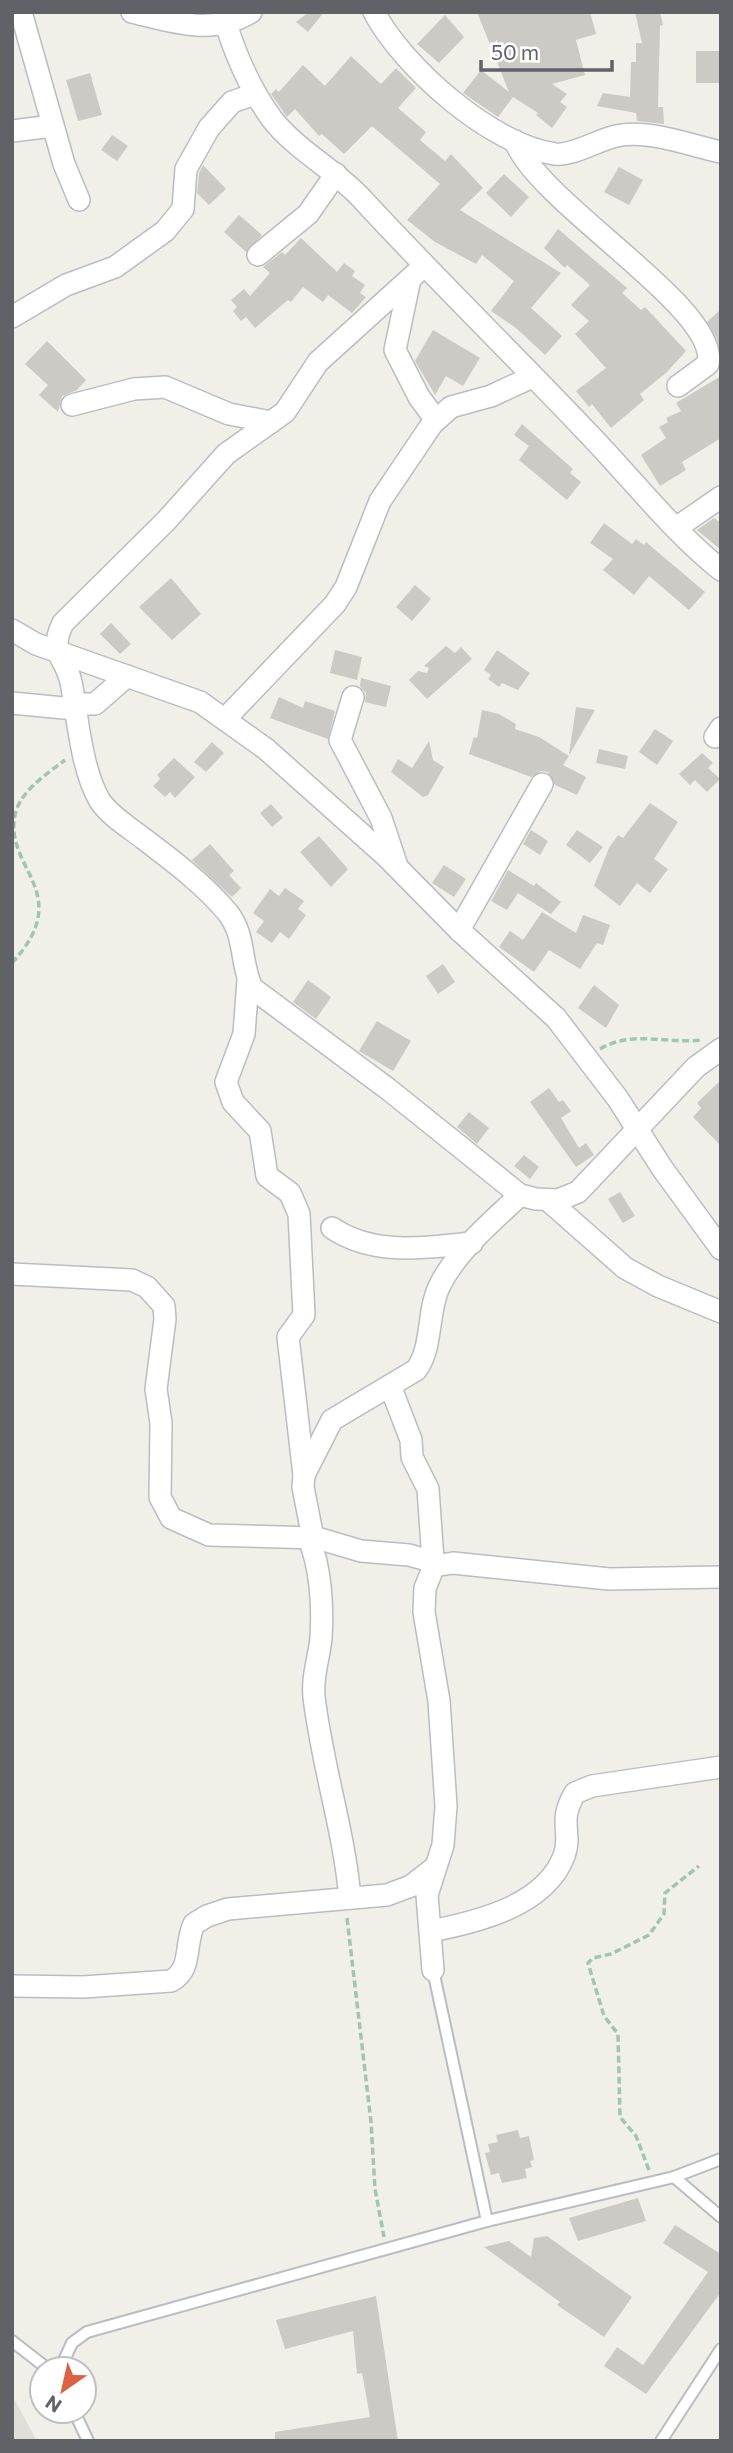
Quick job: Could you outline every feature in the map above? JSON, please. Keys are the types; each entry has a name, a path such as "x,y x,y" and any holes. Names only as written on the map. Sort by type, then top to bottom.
{"street":[{"path":"21,12 64,164 79,200"},
{"path":"132,12 180,25 226,24 251,12"},
{"path":"374,12 388,37 449,98 515,141 557,154 618,135 649,136 718,156"},
{"path":"226,24 239,66 274,122 336,174 416,273 532,377 676,528 721,570"},
{"path":"12,317 66,285 115,267 165,231 183,209 186,169 209,128 232,102 255,94"},
{"path":"12,131 53,126"},
{"path":"515,141 522,158 539,179 672,299 706,339 711,353 708,364 678,386"},
{"path":"258,255 308,214 336,174"},
{"path":"416,273 395,350 419,397 436,421"},
{"path":"347,1898 347,1864 336,1821 314,1695 313,1671 321,1640 317,1566 303,1487 304,1475 288,1337 304,1315 299,1214 290,1193 267,1176 260,1131 233,1102 226,1082 244,1034 248,980 239,932 228,913 178,866 101,802 82,744 71,681 55,649 60,630 73,612 166,521 226,454 285,412 318,362 416,273"},
{"path":"226,718 335,604 346,587 380,501 436,421 451,407 492,396 532,377"},
{"path":"72,405 153,386 173,389 229,414 271,422"},
{"path":"676,528 721,497"},
{"path":"12,630 36,644 200,702 266,749 398,869 459,930 544,1005 586,1057 721,1249"},
{"path":"12,703 74,706 95,704 127,676"},
{"path":"353,697 340,740 381,818 398,869"},
{"path":"459,930 542,784"},
{"path":"248,980 252,988 388,1089 520,1195 549,1201 578,1192 715,1044"},
{"path":"304,1475 332,1420 359,1402 391,1388 420,1365 438,1289 472,1243 520,1195"},
{"path":"549,1201 625,1268 658,1286 721,1312"},
{"path":"332,1228 345,1237 373,1247 392,1249 472,1243"},
{"path":"12,1273 132,1280 147,1287 164,1306 165,1319 156,1389 161,1423 160,1497 164,1509 180,1525 209,1535 310,1538 361,1551 437,1562 609,1579 721,1577"},
{"path":"391,1388 411,1440 412,1457 428,1489 437,1562 431,1571 424,1598 439,1701 445,1770 444,1835 427,1895 433,1970"},
{"path":"431,1931 501,1913 546,1881 564,1857 564,1820 575,1793 592,1786 721,1767"},
{"path":"12,1986 83,1987 171,1981 180,1976 186,1966 194,1924 207,1916 228,1909 387,1895 411,1886 435,1867"}],"lane":[{"path":"433,1970 487,2221"},
{"path":"66,2355 72,2343 87,2332 487,2221 674,2177 721,2159"},
{"path":"674,2177 721,2217"},
{"path":"12,2341 30,2355"},
{"path":"661,2441 721,2349"},
{"path":"81,2425 88,2441"}],"path":[{"path":"12,963 32,937 39,905 38,894 17,840 16,810 44,776 82,744"},
{"path":"586,1057 630,1037 715,1044"},
{"path":"653,2182 636,2136 620,2117 618,2034 604,2016 588,1963 593,1958 611,1954 649,1935 664,1914 665,1893 699,1866"},
{"path":"347,1898 361,2020 375,2189 386,2249"}],"shaded area":[{"path":"12,2395 37,2441 12,2441"}],"building":[{"path":"309,12 324,12 308,32 296,22"},
{"path":"477,12 590,12 596,34 576,40 585,75 552,84 567,94 560,102 567,107 552,128 536,115 538,113 513,97 498,117 463,93 481,70 509,92"},
{"path":"635,12 660,12 663,25 660,26 658,107 663,107 664,124 637,121 636,113 597,106 603,93 630,97 631,62 636,62 636,43 642,43"},
{"path":"445,15 464,37 439,63 417,44"},
{"path":"696,51 719,51 719,83 696,83"},
{"path":"351,56 381,84 396,68 416,88 398,108 426,132 420,140 445,161 451,154 483,188 460,210 561,273 531,308 562,336 545,355 516,328 491,311 514,281 482,255 476,264 435,242 407,220 440,184 372,126 344,154 322,134 319,136 295,109 287,117 271,94 276,89 279,92 303,65 325,86"},
{"path":"90,73 102,115 78,121 66,80"},
{"path":"112,135 128,146 117,161 101,150"},
{"path":"203,165 226,189 209,205 197,193 199,173"},
{"path":"619,167 643,180 629,205 604,192"},
{"path":"504,174 529,197 511,217 486,193"},
{"path":"239,215 262,235 246,252 224,232"},
{"path":"558,229 627,288 622,293 641,310 645,307 686,351 667,372 640,394 644,400 611,428 592,404 589,407 576,391 606,368 575,334 589,321 571,305 590,285 567,265 565,268 544,248"},
{"path":"301,238 337,272 344,263 355,271 352,276 365,285 360,293 366,297 352,313 328,295 323,302 303,287 291,302 288,300 255,328 246,317 241,321 233,311 237,307 231,300 244,289 250,296 270,273 263,267 282,252 285,255"},
{"path":"721,309 721,361 717,339 707,322"},
{"path":"433,330 480,358 463,386 446,376 435,395 415,361"},
{"path":"47,341 86,380 77,390 62,396 58,412 39,395 48,385 25,364"},
{"path":"721,376 721,438 682,462 686,470 660,486 641,455 666,438 659,427 668,422 666,418 681,411 676,403"},
{"path":"522,424 573,469 570,473 581,482 567,500 519,460 529,446 514,435"},
{"path":"714,518 721,523 721,550 697,530"},
{"path":"604,523 632,544 636,539 644,545 646,542 705,592 689,610 649,576 634,595 603,570 613,559 590,543"},
{"path":"171,578 201,614 172,640 139,607"},
{"path":"415,585 431,599 412,621 396,607"},
{"path":"111,623 131,644 120,654 100,634"},
{"path":"446,646 455,653 461,647 472,659 427,699 409,680 418,671 427,673 429,668 424,666"},
{"path":"335,650 362,657 357,680 330,673"},
{"path":"497,650 530,673 518,690 502,683 499,687 488,679 491,675 484,670"},
{"path":"361,678 391,686 386,707 365,702 366,693 360,686"},
{"path":"279,697 303,708 305,701 335,711 328,739 270,718"},
{"path":"576,707 595,710 569,754"},
{"path":"482,710 499,714 516,724 515,729 539,737 569,756 563,765 586,777 577,795 555,785 548,772 541,771 531,777 469,754 474,737 477,738"},
{"path":"655,729 673,741 657,765 639,752"},
{"path":"429,741 433,760 444,767 428,795 423,797 391,772 398,759 412,768"},
{"path":"212,742 224,753 206,772 194,762"},
{"path":"599,749 628,756 625,769 596,763"},
{"path":"702,753 713,763 708,768 720,779 707,792 695,780 690,785 679,774"},
{"path":"174,758 195,777 175,798 170,792 165,797 153,786 160,779 157,775"},
{"path":"650,803 678,822 654,859 668,869 650,893 637,883 620,906 594,886 609,848 618,835 623,838"},
{"path":"271,804 283,818 272,827 260,813"},
{"path":"531,830 548,841 540,855 523,844"},
{"path":"577,830 603,847 590,863 566,845"},
{"path":"319,836 348,869 331,887 300,852"},
{"path":"210,844 234,871 229,875 241,888 232,897 192,860"},
{"path":"444,865 466,879 454,897 432,883"},
{"path":"508,870 534,886 536,883 561,902 551,914 518,893 507,910 491,901"},
{"path":"285,888 304,901 298,909 306,915 289,939 280,932 272,943 256,932 264,921 253,913 270,889 279,896"},
{"path":"542,912 576,933 583,915 610,925 603,945 597,943 580,969 549,950 534,972 499,947 510,931 523,940"},
{"path":"443,964 455,982 438,994 426,976"},
{"path":"308,980 331,997 316,1019 293,1002"},
{"path":"594,985 619,1005 606,1028 578,1008"},
{"path":"377,1021 411,1041 393,1071 359,1051"},
{"path":"721,1080 721,1146 693,1117 701,1108 697,1103"},
{"path":"549,1088 559,1102 563,1100 571,1111 561,1118 579,1148 586,1143 594,1155 576,1167 530,1102"},
{"path":"469,1112 489,1128 477,1144 457,1127"},
{"path":"524,1155 539,1167 530,1179 514,1166"},
{"path":"620,1192 635,1216 623,1223 608,1199"},
{"path":"518,2130 520,2138 529,2136 534,2160 530,2161 532,2167 525,2169 527,2178 502,2183 499,2173 491,2175 485,2153 490,2152 488,2144 498,2142 496,2135"},
{"path":"638,2198 646,2221 578,2241 569,2218"},
{"path":"675,2225 721,2254 721,2292 646,2394 604,2366 617,2347 643,2365 708,2272 663,2243"},
{"path":"547,2236 632,2297 604,2337 557,2305 560,2302 484,2247 509,2241 531,2257 534,2238"},
{"path":"376,2296 398,2441 275,2441 275,2432 370,2417 362,2373 357,2374 353,2331 285,2349 276,2320"}]}
